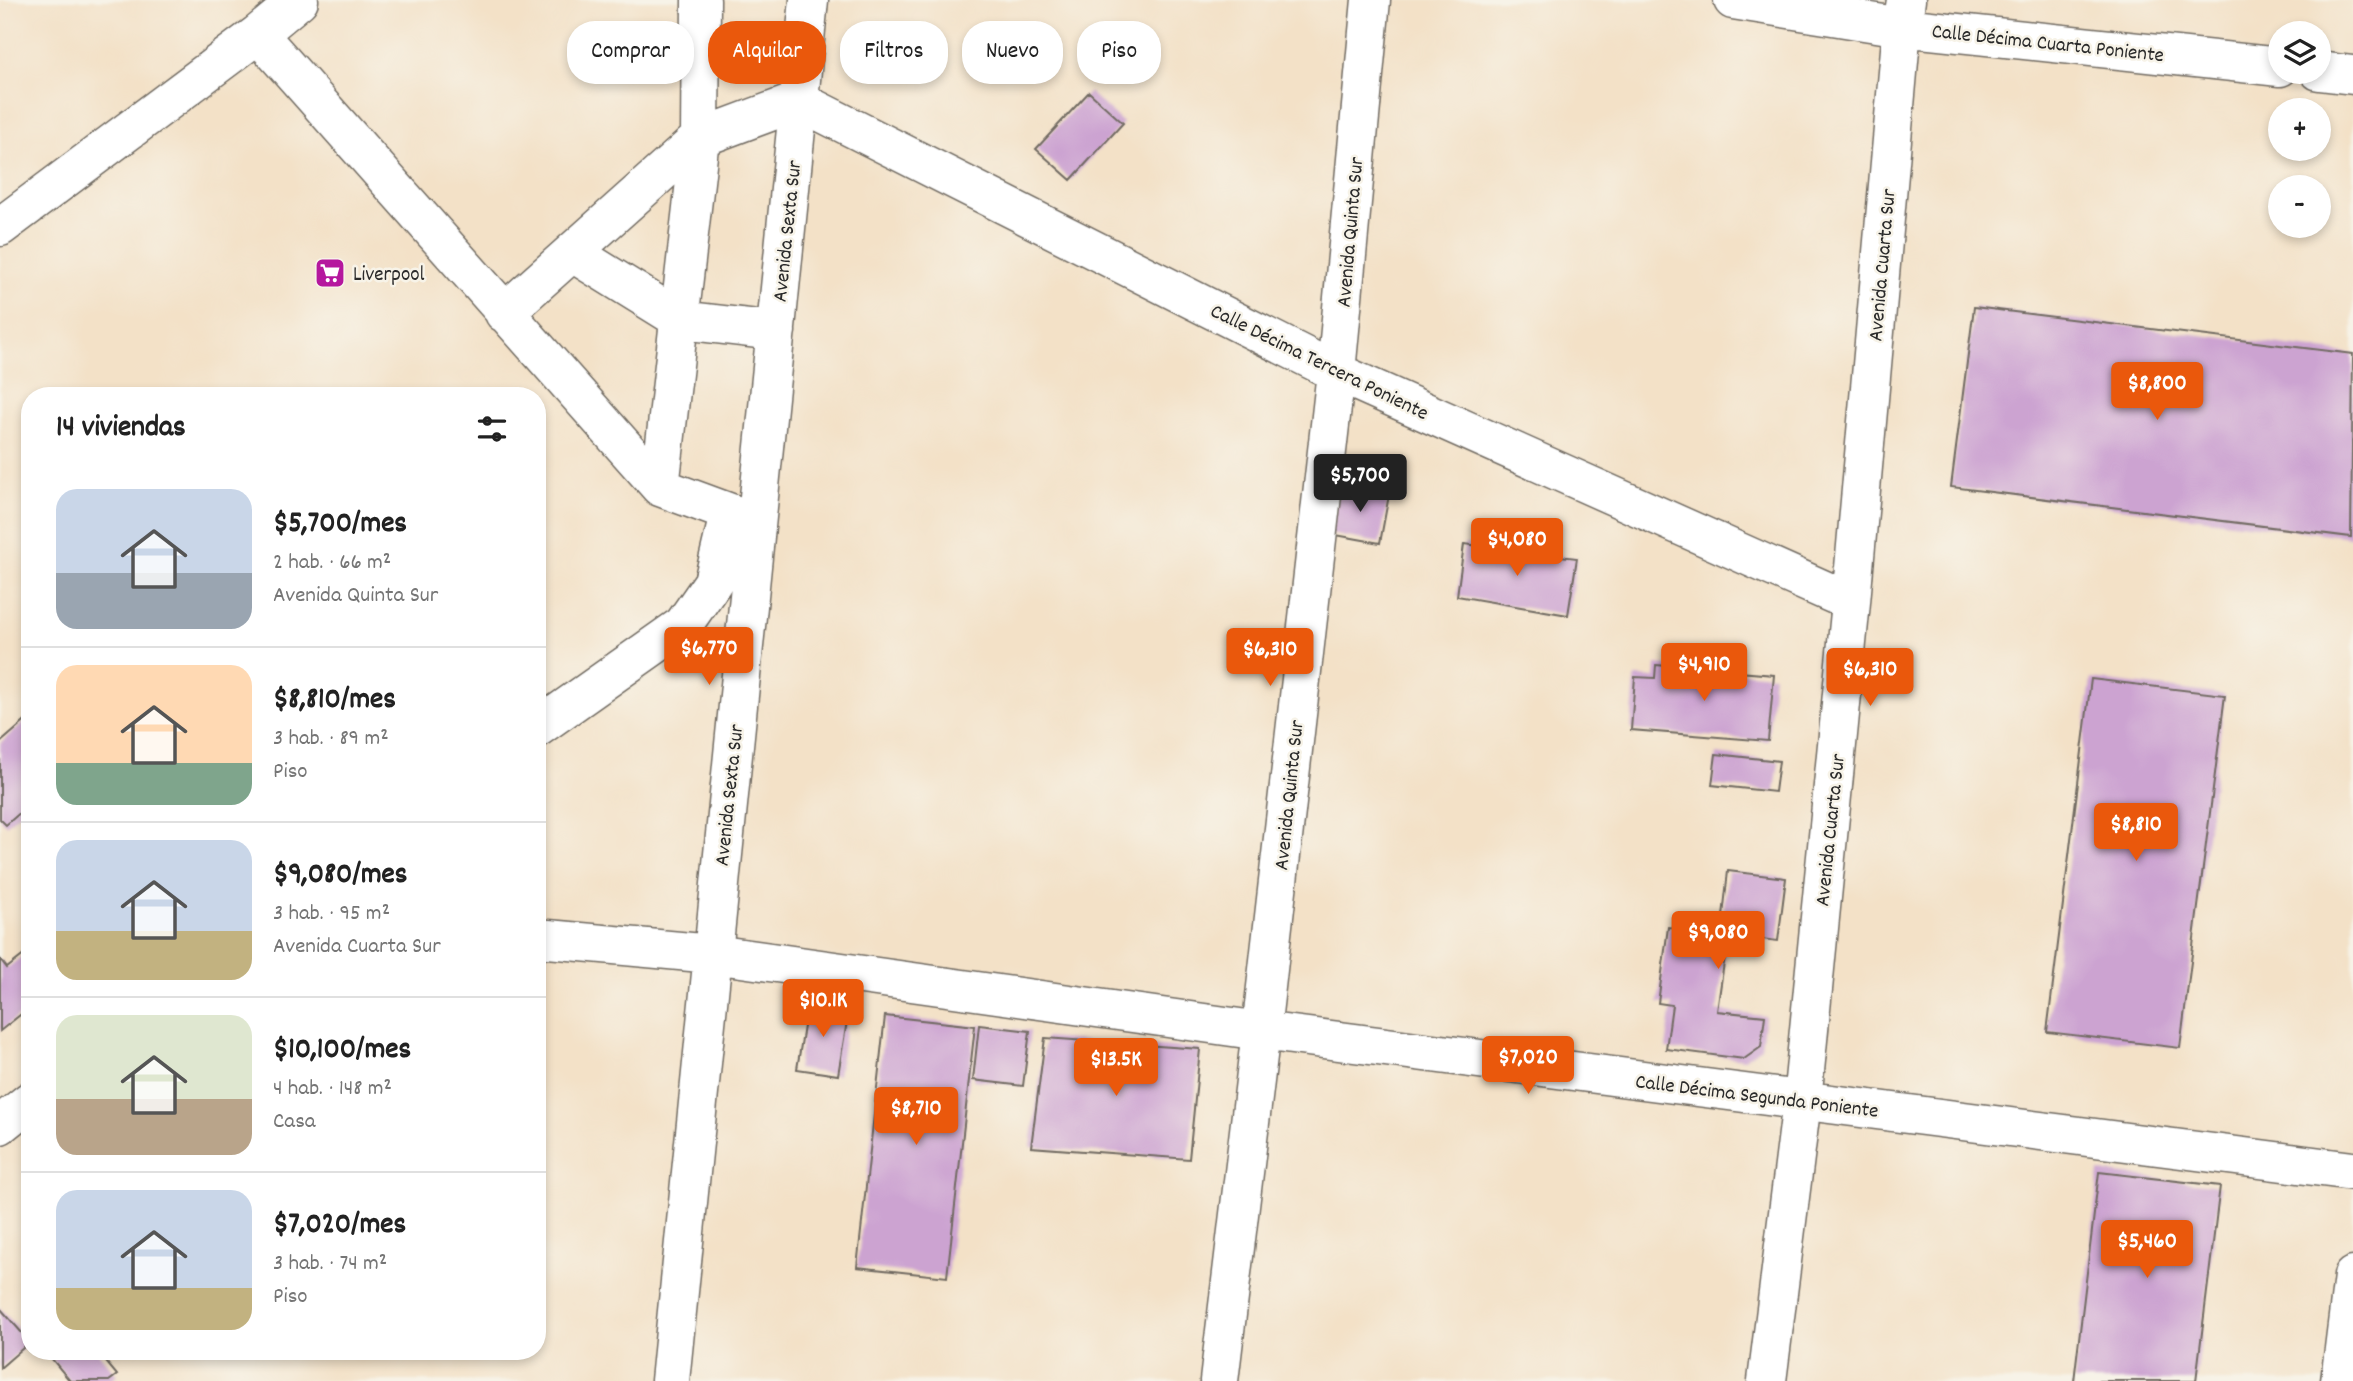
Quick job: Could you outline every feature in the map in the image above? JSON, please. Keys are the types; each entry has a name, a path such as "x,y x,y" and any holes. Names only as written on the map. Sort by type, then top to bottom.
{"street":[{"path":"0,227 258,34 299,0"},
{"path":"660,487 701,138 701,0"},
{"name":"Avenida Sexta Sur","path":"670,1381 713,954 742,518 776,331 809,0"},
{"name":"Avenida Quinta Sur","path":"1219,1381 1336,372 1371,0"},
{"name":"Calle Décima Cuarta Poniente","path":"1734,0 1904,13 2268,65"},
{"name":"Avenida Cuarta Sur","path":"1767,1381 1802,1101 1851,603 1904,13"},
{"path":"258,34 660,487 742,518 713,582 683,625 546,721"},
{"path":"2331,72 2353,75"},
{"path":"504,313 701,138 799,101"},
{"name":"Calle Décima Tercera Poniente","path":"799,101 1336,372 1851,603"},
{"path":"573,253 681,320 776,331"},
{"name":"Calle Décima Segunda Poniente","path":"546,939 713,954 1261,1031 2353,1171"},
{"path":"2340,1381 2353,1276"}],"building":[{"path":"1089,92 1123,123 1071,180 1036,149"},
{"path":"1974,307 2353,354 2351,537 1951,487"},
{"path":"1339,486 1389,495 1380,543 1330,534"},
{"path":"1464,544 1577,558 1568,615 1457,596"},
{"path":"1656,665 1774,675 1768,741 1631,730 1635,677 1655,678"},
{"path":"2091,679 2225,695 2180,1048 2047,1032"},
{"path":"21,725 21,812 6,825 0,819 0,743"},
{"path":"1716,754 1779,761 1775,792 1712,785"},
{"path":"1728,871 1786,878 1778,941 1728,935 1717,1011 1765,1016 1761,1047 1744,1059 1666,1049 1672,1005 1658,1003 1668,927 1721,934"},
{"path":"21,957 21,1014 0,1031 0,959 7,968"},
{"path":"808,1002 849,1009 838,1075 797,1069"},
{"path":"885,1016 975,1026 947,1277 857,1267"},
{"path":"979,1025 1030,1031 1023,1086 973,1080"},
{"path":"1045,1038 1200,1049 1189,1159 1031,1147"},
{"path":"2099,1172 2220,1186 2196,1381 2074,1381"},
{"path":"0,1308 21,1332 21,1350 0,1368"},
{"path":"53,1360 104,1360 117,1375 109,1381 70,1381"}],"place":[{"name":"Liverpool","path":"330,273"}]}
